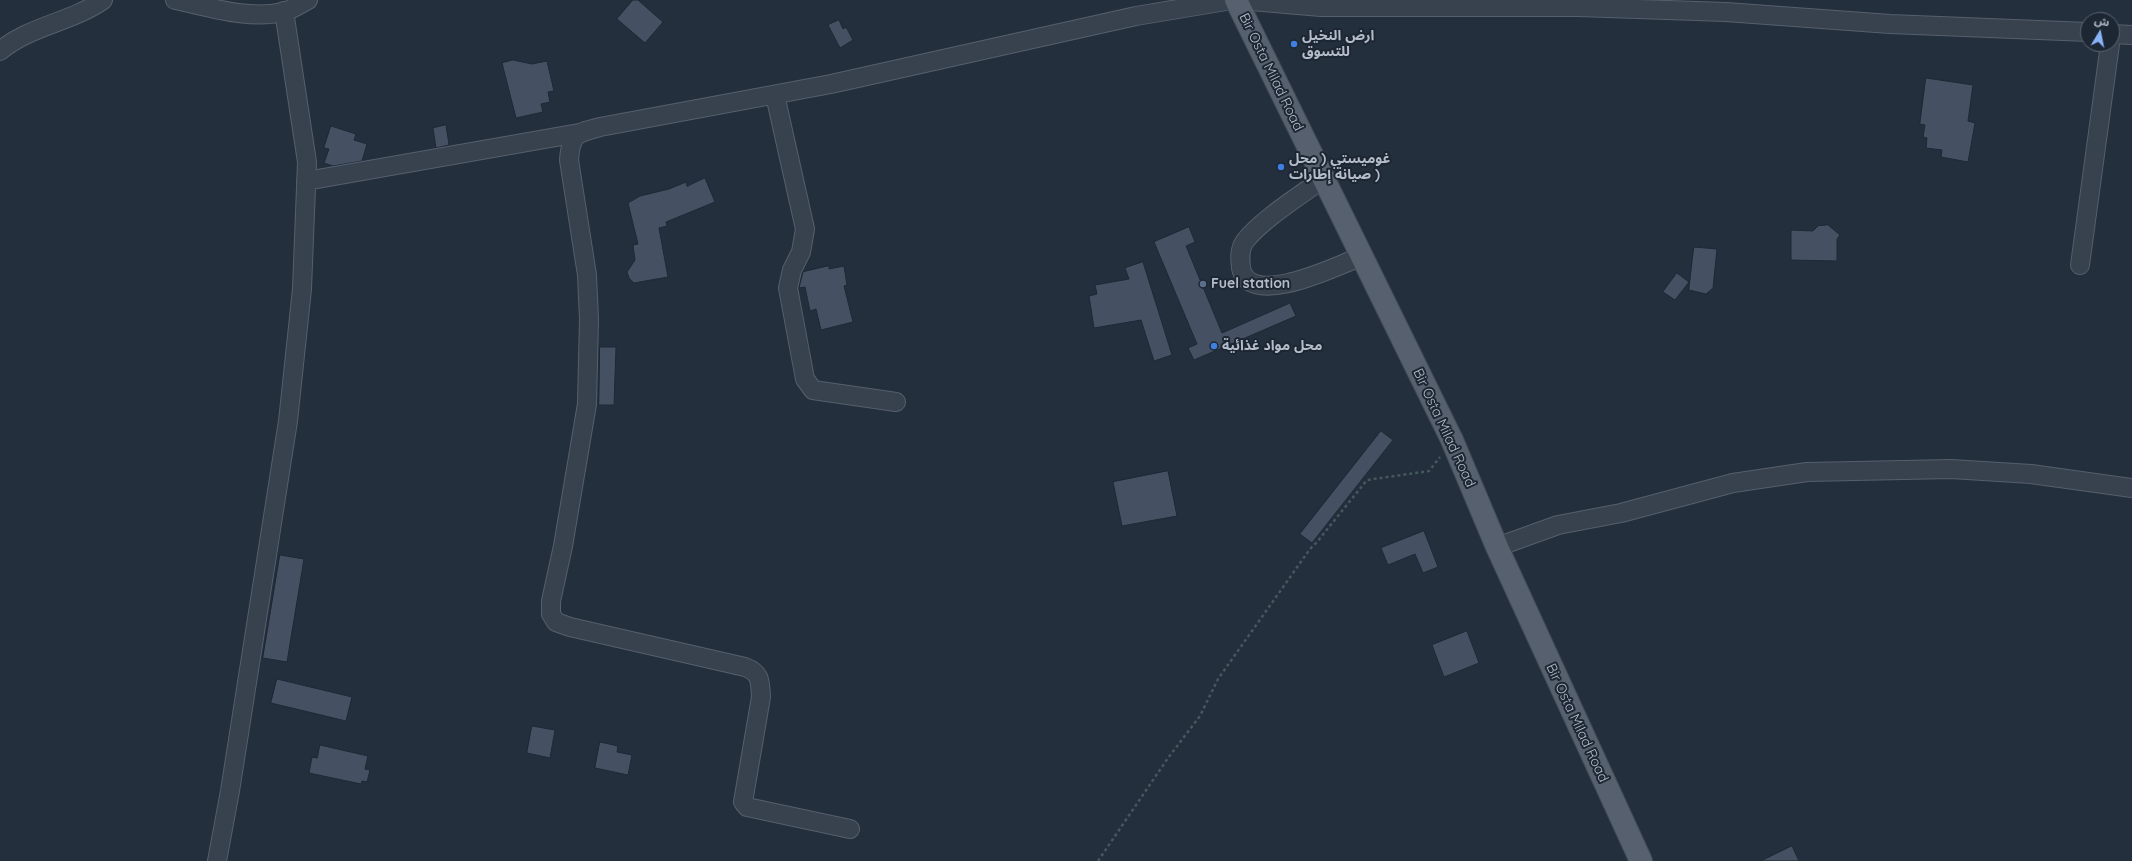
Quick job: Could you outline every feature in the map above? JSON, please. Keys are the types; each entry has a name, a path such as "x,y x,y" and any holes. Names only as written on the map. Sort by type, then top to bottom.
{"main road":[{"name":"Bir Osta Milad Road","path":"1236,0 1452,440 1497,547 1641,861"}],"street":[{"path":"0,51 17,40 54,22 86,10 102,0"},
{"path":"175,0 243,14 263,15 284,11 308,0"},
{"path":"306,181 579,133 600,127 775,95 1136,16 1232,0"},
{"path":"1240,0 1321,7 1751,7 1890,24 2080,32"},
{"path":"216,861 230,791 288,421 302,289 307,162 284,11"},
{"path":"2120,34 2132,34"},
{"path":"2080,264 2109,52"},
{"path":"775,95 805,228 801,252 792,270 788,288 805,379 813,390 896,402"},
{"path":"579,133 570,144 569,160 587,275 590,319 587,404 563,546 551,601 551,614 556,622 570,627 745,666 755,671 760,682 760,697 743,802 747,807 850,829"},
{"path":"1324,178 1254,232 1244,243 1239,256 1242,271 1252,283 1263,286 1282,286 1362,256"},
{"path":"1497,547 1558,525 1621,513 1733,483 1807,472 1951,469 2031,474 2132,488"}],"path":[{"path":"1098,861 1168,758 1200,716 1218,679 1310,549 1367,480 1429,471 1452,440"}],"building":[{"path":"633,0 638,0 663,22 645,43 617,19"},
{"path":"839,20 843,29 846,27 853,40 840,48 828,25"},
{"path":"513,60 532,64 547,61 554,91 548,92 550,102 541,104 543,112 516,118 502,63"},
{"path":"1926,78 1973,85 1968,121 1975,123 1968,162 1941,157 1942,150 1926,148 1927,138 1923,137 1925,125 1920,124"},
{"path":"446,125 449,145 436,148 433,128"},
{"path":"331,126 356,134 354,140 367,144 362,161 333,166 324,163 329,149 324,148"},
{"path":"705,178 715,202 666,222 667,226 659,228 668,277 634,283 629,278 627,272 635,260 633,245 638,244 628,203 640,196 669,189 686,182 687,186"},
{"path":"1828,225 1840,235 1837,239 1837,261 1791,260 1791,230 1813,231 1818,226"},
{"path":"1189,227 1195,242 1186,246 1222,333 1290,303 1296,316 1194,360 1188,348 1197,344 1154,242"},
{"path":"1694,247 1717,249 1713,288 1706,294 1689,290"},
{"path":"1143,262 1172,355 1154,361 1141,320 1094,328 1089,296 1097,294 1095,285 1129,279 1125,268"},
{"path":"829,266 829,269 844,266 847,285 844,286 853,322 821,330 816,309 810,311 805,287 799,288 803,272"},
{"path":"1677,273 1689,282 1675,300 1663,292"},
{"path":"600,347 616,347 614,405 599,405"},
{"path":"1381,431 1393,440 1312,543 1300,534"},
{"path":"1168,471 1177,516 1122,526 1113,482"},
{"path":"1424,531 1438,567 1423,573 1415,554 1388,565 1381,548"},
{"path":"280,555 304,559 287,662 263,658"},
{"path":"1467,631 1479,663 1444,677 1432,645"},
{"path":"277,679 352,697 346,721 271,703"},
{"path":"532,726 555,730 550,758 527,753"},
{"path":"600,742 618,746 617,752 632,755 628,775 595,768"},
{"path":"320,745 368,756 365,769 370,770 367,782 362,781 361,784 309,773 312,757 317,758"},
{"path":"1792,846 1799,861 1761,861"}],"place":[{"name":"ارض النخيل للتسوق","path":"1294,44"},
{"name":"غوميستي ( محل صيانة إطارات )","path":"1281,167"},
{"name":"Fuel station","path":"1203,284"},
{"name":"محل مواد غذائية","path":"1214,346"}]}
